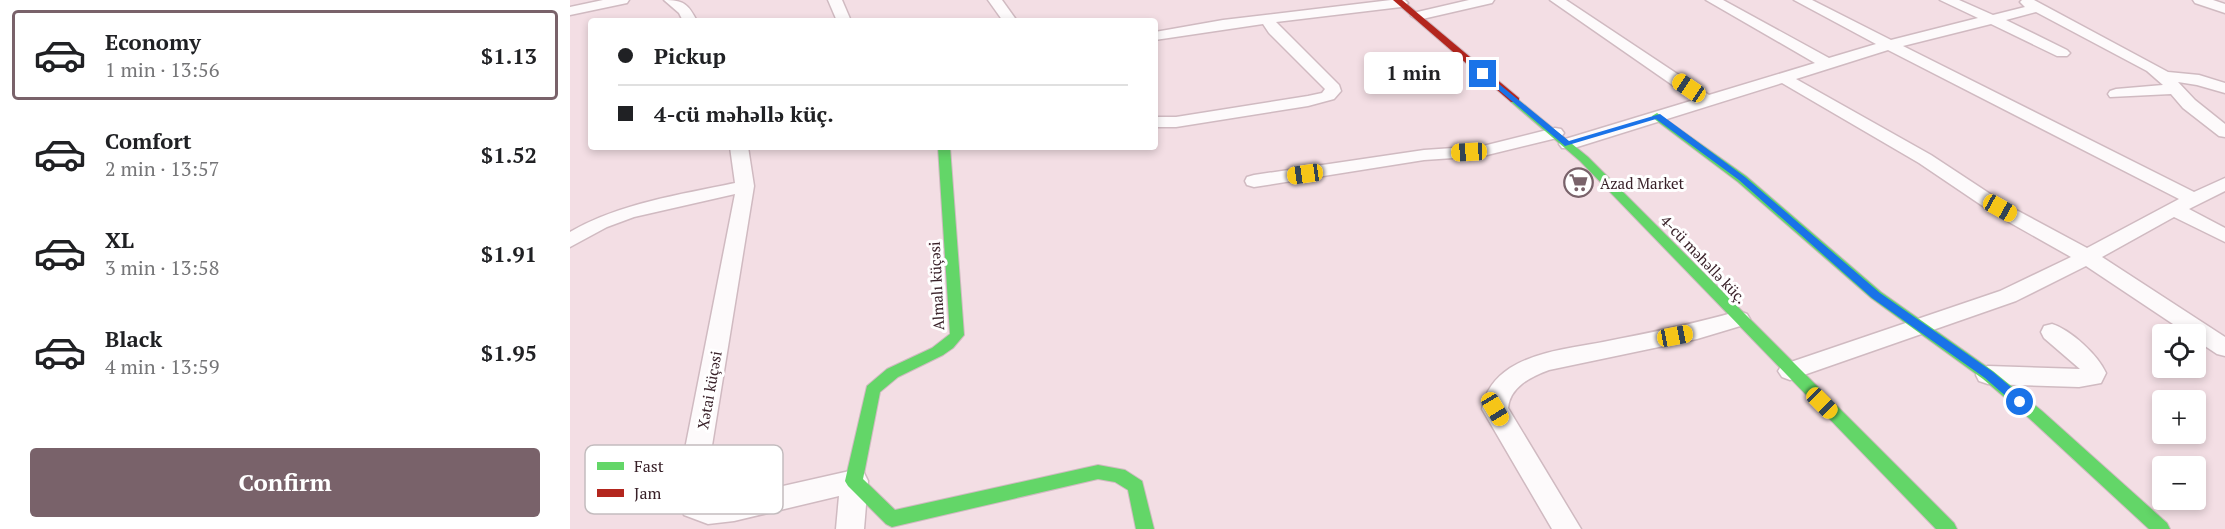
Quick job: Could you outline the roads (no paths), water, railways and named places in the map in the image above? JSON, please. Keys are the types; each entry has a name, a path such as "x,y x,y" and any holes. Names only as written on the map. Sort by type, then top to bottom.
{"street":[{"path":"570,11 622,0"},
{"path":"671,0 686,11 689,18"},
{"path":"835,0 843,18"},
{"path":"995,0 1008,18"},
{"path":"1296,0 1310,14"},
{"path":"1418,16 1487,0"},
{"path":"1557,0 1707,101"},
{"path":"1713,0 1828,64"},
{"path":"1801,0 1892,44 2184,204 2225,237"},
{"path":"1947,0 2062,53"},
{"path":"2200,0 2225,9"},
{"path":"1158,36 1399,2"},
{"name":"4-cü məhəllə küç.","path":"1399,2 1561,138 1948,529"},
{"path":"1254,181 1424,156 1484,151 1561,138 1657,116 2030,4 2135,58 2169,82 2225,132"},
{"path":"1158,122 1176,122 1308,101 1328,96 1334,91 1274,30 1267,19"},
{"path":"1784,78 1925,159 2000,208 2086,257 2225,348"},
{"path":"2116,94 2169,82 2199,80 2225,88"},
{"path":"1657,116 1742,178 1876,295 1989,375 2161,529"},
{"name":"Xətai küçəsi","path":"699,445 745,186 739,150"},
{"name":"Almalı küçəsi","path":"854,481 873,390 883,378 896,369 936,352 952,343 957,335 944,150"},
{"path":"1790,371 1921,328 2008,296 2225,184"},
{"path":"570,241 600,223 628,213 745,186"},
{"path":"1567,529 1495,409 1495,399 1502,388 1528,368 1545,362 1696,331 1739,319"},
{"path":"1989,375 2008,373 2074,379 2092,377 2094,373 2090,364 2052,332"},
{"path":"854,481 892,519 1098,472 1119,475 1136,486 1145,529"},
{"path":"850,529 854,481"},
{"name":"Xətai küçəsi","path":"783,498 854,481"}],"place":[{"name":"Azad Market","path":"1579,183"}]}
